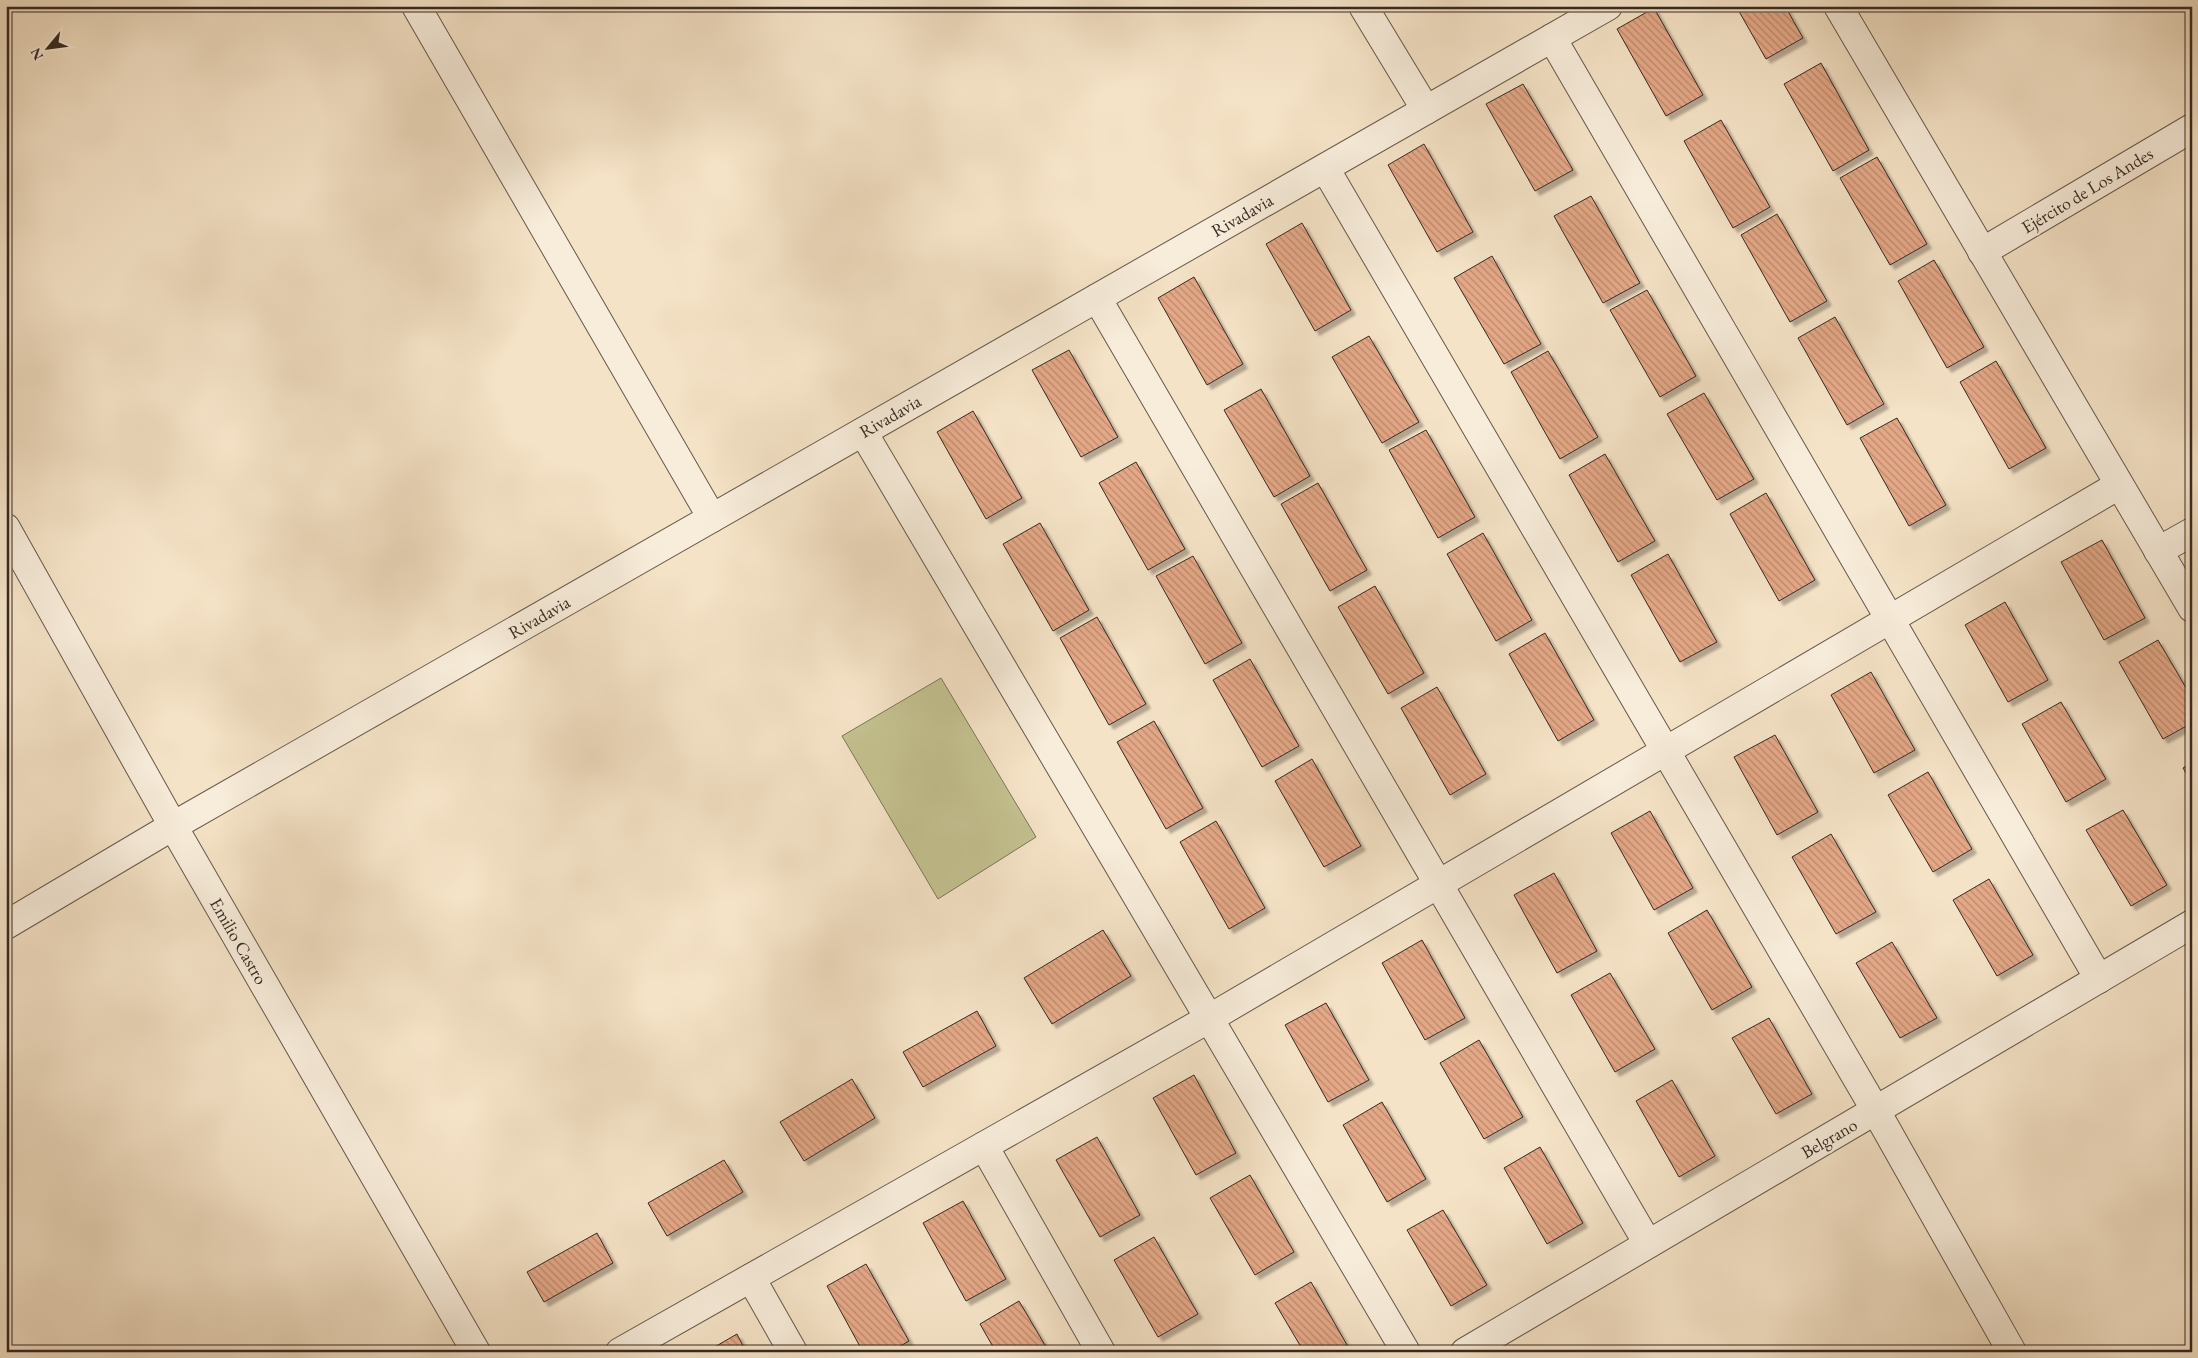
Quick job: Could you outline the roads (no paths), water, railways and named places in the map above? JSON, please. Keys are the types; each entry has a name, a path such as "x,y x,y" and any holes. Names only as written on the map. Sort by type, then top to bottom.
{"street":[{"path":"416,6 712,518"},
{"path":"1364,6 1426,110"},
{"name":"Rivadavia","path":"6,925 173,826 1608,6"},
{"path":"1838,6 2192,608"},
{"path":"1552,38 2099,978"},
{"name":"Ejército de Los Andes","path":"1982,252 2192,128"},
{"path":"1325,168 1876,1110 2012,1352"},
{"path":"1097,298 1648,1244"},
{"path":"863,432 1406,1352"},
{"path":"620,1352 1210,1018 2119,485"},
{"name":"Emilio Castro","path":"6,528 173,826 476,1352"},
{"path":"2158,551 2192,532"},
{"name":"Belgrano","path":"1466,1352 2192,924"},
{"path":"984,1146 1101,1352"},
{"path":"751,1278 793,1352"}]}
